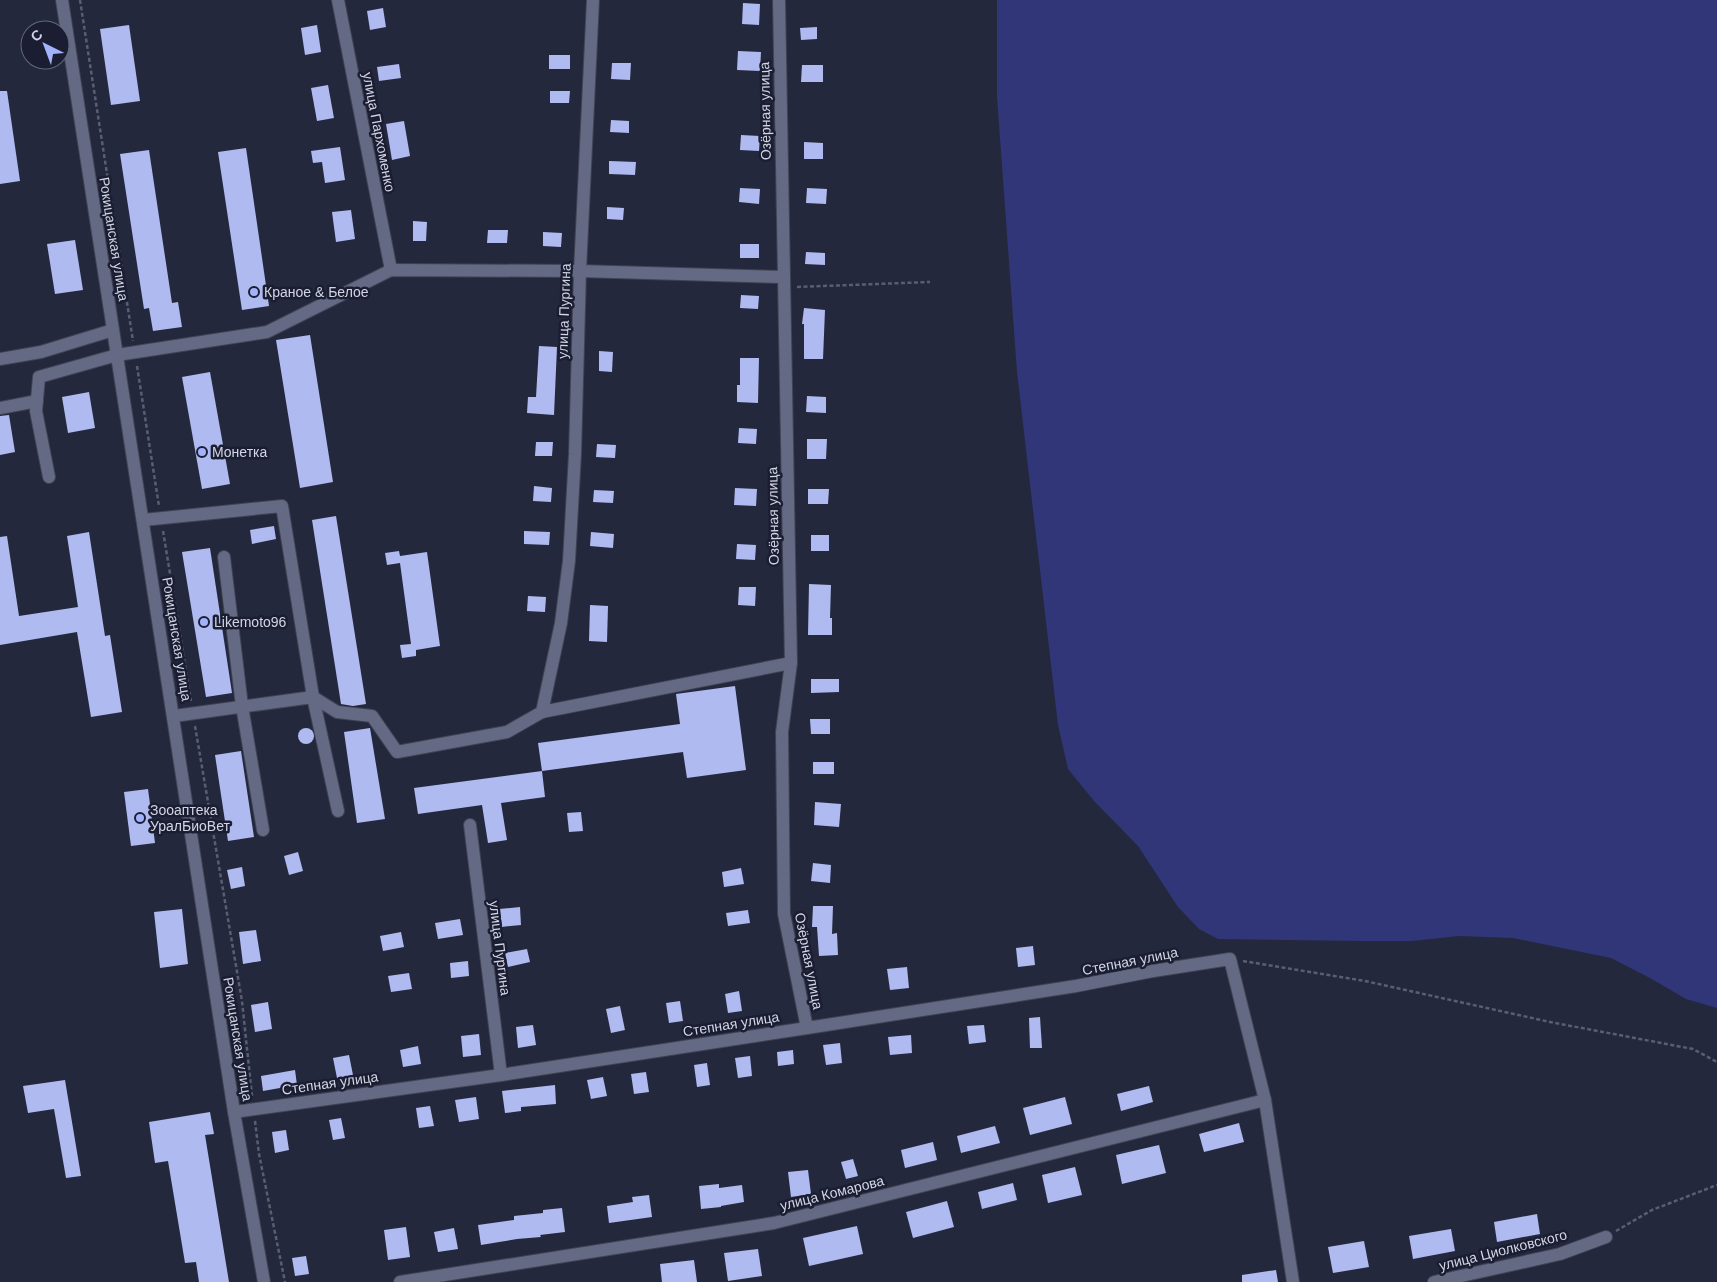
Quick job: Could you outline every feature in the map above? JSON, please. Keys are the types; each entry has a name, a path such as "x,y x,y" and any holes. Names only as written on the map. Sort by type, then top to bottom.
{"street":[{"name":"Рокицанская улица","path":"62,0 234,1112 264,1282"},
{"name":"улица Пархоменко","path":"338,0 391,270"},
{"name":"улица Пургина","path":"542,712 561,624 569,561 593,0"},
{"name":"Озёрная улица","path":"779,0 791,663 782,732 784,914 808,1028"},
{"path":"48,477 36,411 39,377 117,355 267,332 391,270 580,271 783,282"},
{"path":"0,359 41,352 113,330"},
{"path":"0,408 37,401"},
{"path":"143,520 282,506 313,697 338,811"},
{"path":"224,558 242,706 264,830"},
{"path":"174,716 313,697 337,712 372,716 397,752 507,732 542,712 791,663"},
{"name":"улица Пургина","path":"470,825 501,1074"},
{"path":"1230,959 1265,1100 1293,1282"},
{"name":"Степная улица","path":"234,1112 808,1028 1076,986 1230,959"},
{"name":"улица Комарова","path":"400,1282 774,1223 1265,1100"},
{"name":"улица Циолковского","path":"1434,1282 1560,1254 1606,1237"}],"path":[{"path":"80,0 134,352 242,1001 259,1154 286,1282"},
{"path":"783,282 930,282"},
{"path":"1230,959 1365,981 1550,1022 1694,1049 1717,1062"},
{"path":"1606,1237 1652,1210 1717,1185"}],"shaded area":[{"path":"997,0 1717,0 1717,1008 1686,999 1611,958 1513,938 1459,936 1412,941 1218,939 1199,929 1178,907 1138,846 1094,801 1068,769 1058,725 1017,372 997,97"}],"building":[{"path":"743,3 760,4 759,25 742,24"},
{"path":"383,8 386,27 370,30 367,11"},
{"path":"129,25 140,101 111,105 100,29"},
{"path":"317,25 321,52 305,55 301,28"},
{"path":"817,27 817,39 801,40 800,28"},
{"path":"738,51 761,52 760,71 737,70"},
{"path":"549,55 570,55 570,69 549,69"},
{"path":"612,63 631,63 630,80 611,79"},
{"path":"399,64 401,78 379,81 377,67"},
{"path":"802,65 823,65 823,82 801,82"},
{"path":"328,85 334,118 317,121 311,88"},
{"path":"0,91 7,91 20,181 0,184"},
{"path":"550,91 570,91 569,103 550,103"},
{"path":"611,120 629,121 629,133 610,132"},
{"path":"404,121 410,156 392,160 386,124"},
{"path":"741,135 760,136 759,151 740,150"},
{"path":"804,142 823,143 823,159 804,159"},
{"path":"340,147 345,180 325,183 322,162 313,163 311,151"},
{"path":"246,148 269,306 242,310 218,152"},
{"path":"149,150 172,303 178,302 182,327 153,331 149,308 144,309 120,154"},
{"path":"609,161 636,162 635,175 609,174"},
{"path":"740,188 760,189 759,204 739,202"},
{"path":"807,188 827,189 826,204 806,203"},
{"path":"607,207 624,208 623,220 607,219"},
{"path":"351,210 355,239 336,242 332,212"},
{"path":"413,221 427,222 426,241 413,241"},
{"path":"488,230 508,230 507,243 487,243"},
{"path":"543,232 562,233 561,247 543,246"},
{"path":"75,240 83,290 55,294 47,244"},
{"path":"740,244 759,244 759,258 740,258"},
{"path":"806,252 825,253 825,265 805,264"},
{"path":"741,295 759,296 758,309 740,308"},
{"path":"804,308 825,310 823,359 804,359 804,324 802,324"},
{"path":"310,335 333,482 300,488 276,340"},
{"path":"539,346 557,347 554,415 527,413 528,397 536,397"},
{"path":"599,351 613,352 612,372 599,371"},
{"path":"740,358 759,358 758,403 737,402 737,385 740,385"},
{"path":"210,372 230,484 202,489 182,377"},
{"path":"89,392 95,428 68,433 62,397"},
{"path":"807,396 826,397 826,413 806,412"},
{"path":"9,415 15,452 0,455 0,416"},
{"path":"739,428 757,429 756,444 738,443"},
{"path":"807,439 827,439 826,459 807,459"},
{"path":"536,442 553,442 552,456 535,456"},
{"path":"597,444 616,445 615,458 596,457"},
{"path":"534,486 552,488 551,502 533,501"},
{"path":"735,488 757,489 756,506 734,505"},
{"path":"808,489 829,489 828,504 808,504"},
{"path":"594,490 614,491 613,503 593,502"},
{"path":"336,516 366,704 353,706 341,704 312,520"},
{"path":"274,526 276,539 252,544 250,530"},
{"path":"524,531 550,532 549,545 524,544"},
{"path":"89,532 105,636 110,635 122,712 91,717 77,632 0,645 0,537 7,536 19,616 78,607 67,536"},
{"path":"591,532 614,534 613,548 590,546"},
{"path":"811,535 829,535 829,551 811,551"},
{"path":"737,544 756,545 755,560 736,559"},
{"path":"210,548 232,693 206,697 182,552"},
{"path":"399,551 400,556 427,552 440,646 416,650 416,656 402,658 400,645 411,644 400,563 387,565 385,553"},
{"path":"809,584 831,585 830,618 832,618 832,635 808,635"},
{"path":"739,587 756,587 755,606 738,605"},
{"path":"528,596 546,597 545,612 527,611"},
{"path":"590,605 608,606 607,642 589,641"},
{"path":"811,679 839,679 839,692 811,693"},
{"path":"735,686 746,770 687,778 683,752 542,771 538,743 680,724 676,694"},
{"path":"810,719 830,719 830,734 811,734"},
{"path":"306,728 312,730 314,736 312,742 306,744 300,742 298,736 300,730"},
{"path":"370,728 385,819 357,823 344,732"},
{"path":"241,751 254,837 228,841 215,755"},
{"path":"813,762 834,762 834,774 813,774"},
{"path":"542,771 545,797 501,803 507,840 488,843 482,805 418,814 414,788"},
{"name":"Зооаптека УралБиоВет","path":"148,789 155,843 131,846 124,792"},
{"path":"815,802 841,804 839,827 814,825"},
{"path":"581,812 583,831 569,832 567,813"},
{"path":"298,852 303,871 289,875 284,856"},
{"path":"813,863 831,865 830,883 811,881"},
{"path":"242,867 245,886 231,889 227,870"},
{"path":"741,868 744,884 724,887 722,872"},
{"path":"813,906 833,906 832,934 837,933 838,955 819,956 817,927 812,927"},
{"path":"520,907 521,925 501,927 499,909"},
{"path":"182,909 188,964 160,968 154,912"},
{"path":"748,910 750,923 728,926 726,913"},
{"path":"460,919 463,935 438,939 435,923"},
{"path":"256,930 261,961 243,964 239,932"},
{"path":"401,932 404,947 383,951 380,936"},
{"path":"1033,946 1035,965 1018,967 1016,948"},
{"path":"527,949 530,962 508,967 505,953"},
{"path":"468,961 469,976 451,978 450,963"},
{"path":"907,967 909,988 890,990 887,969"},
{"path":"409,973 412,989 391,992 388,976"},
{"path":"739,991 742,1011 728,1013 725,994"},
{"path":"680,1001 683,1021 669,1023 666,1003"},
{"path":"268,1002 272,1029 255,1032 251,1005"},
{"path":"620,1006 625,1030 611,1033 606,1009"},
{"path":"1040,1017 1042,1048 1030,1048 1029,1018"},
{"path":"533,1025 536,1045 518,1048 516,1027"},
{"path":"984,1025 986,1042 969,1044 967,1026"},
{"path":"479,1034 481,1055 463,1057 461,1036"},
{"path":"911,1035 912,1053 890,1055 888,1037"},
{"path":"840,1043 842,1063 826,1065 823,1045"},
{"path":"418,1046 421,1064 403,1067 400,1050"},
{"path":"793,1050 794,1064 778,1066 777,1052"},
{"path":"349,1055 353,1075 337,1078 333,1058"},
{"path":"750,1056 752,1076 738,1078 735,1058"},
{"path":"707,1063 710,1085 697,1087 694,1065"},
{"path":"295,1070 297,1085 263,1091 261,1076"},
{"path":"646,1072 649,1092 634,1094 631,1074"},
{"path":"603,1077 607,1096 591,1099 587,1080"},
{"path":"65,1080 81,1176 66,1178 54,1109 28,1113 23,1086"},
{"path":"555,1085 556,1104 521,1107 521,1111 505,1113 502,1091"},
{"path":"1149,1086 1153,1102 1121,1111 1117,1094"},
{"path":"476,1097 479,1119 459,1122 455,1100"},
{"path":"1065,1097 1072,1124 1030,1135 1023,1108"},
{"path":"430,1106 434,1126 419,1128 416,1108"},
{"path":"210,1112 214,1134 205,1135 229,1282 199,1282 196,1262 185,1263 168,1161 155,1163 149,1122"},
{"path":"341,1118 345,1138 333,1140 329,1120"},
{"path":"1239,1123 1244,1142 1204,1152 1199,1134"},
{"path":"995,1126 1000,1143 961,1153 957,1136"},
{"path":"286,1130 289,1150 275,1153 272,1132"},
{"path":"933,1142 937,1160 905,1168 901,1150"},
{"path":"1159,1145 1166,1173 1122,1184 1116,1155"},
{"path":"853,1159 858,1176 846,1179 841,1162"},
{"path":"1075,1167 1082,1195 1048,1203 1042,1175"},
{"path":"808,1170 811,1194 791,1197 788,1172"},
{"path":"1013,1183 1017,1200 982,1209 978,1192"},
{"path":"719,1184 719,1188 742,1185 744,1202 701,1209 699,1186"},
{"path":"649,1195 652,1217 609,1223 607,1206 633,1202 632,1197"},
{"path":"947,1201 954,1227 913,1238 906,1212"},
{"path":"562,1208 565,1232 481,1245 478,1225 514,1220 514,1216 543,1213 543,1210"},
{"path":"1537,1214 1540,1234 1497,1242 1494,1222"},
{"path":"857,1226 863,1254 809,1266 803,1238"},
{"path":"406,1227 410,1257 388,1260 384,1230"},
{"path":"454,1228 458,1249 438,1252 434,1232"},
{"path":"1451,1229 1455,1251 1413,1259 1409,1236"},
{"path":"1364,1241 1369,1267 1333,1273 1328,1247"},
{"path":"758,1249 762,1276 728,1281 724,1253"},
{"path":"306,1256 309,1274 295,1276 292,1258"},
{"path":"694,1260 697,1282 662,1282 660,1264"},
{"path":"1276,1270 1278,1282 1242,1282 1242,1275"}],"place":[{"name":"Краное & Белое","path":"254,292"},
{"name":"Монетка","path":"202,452"},
{"name":"Likemoto96","path":"204,622"},
{"name":"Зооаптека УралБиоВет","path":"140,818"}]}
